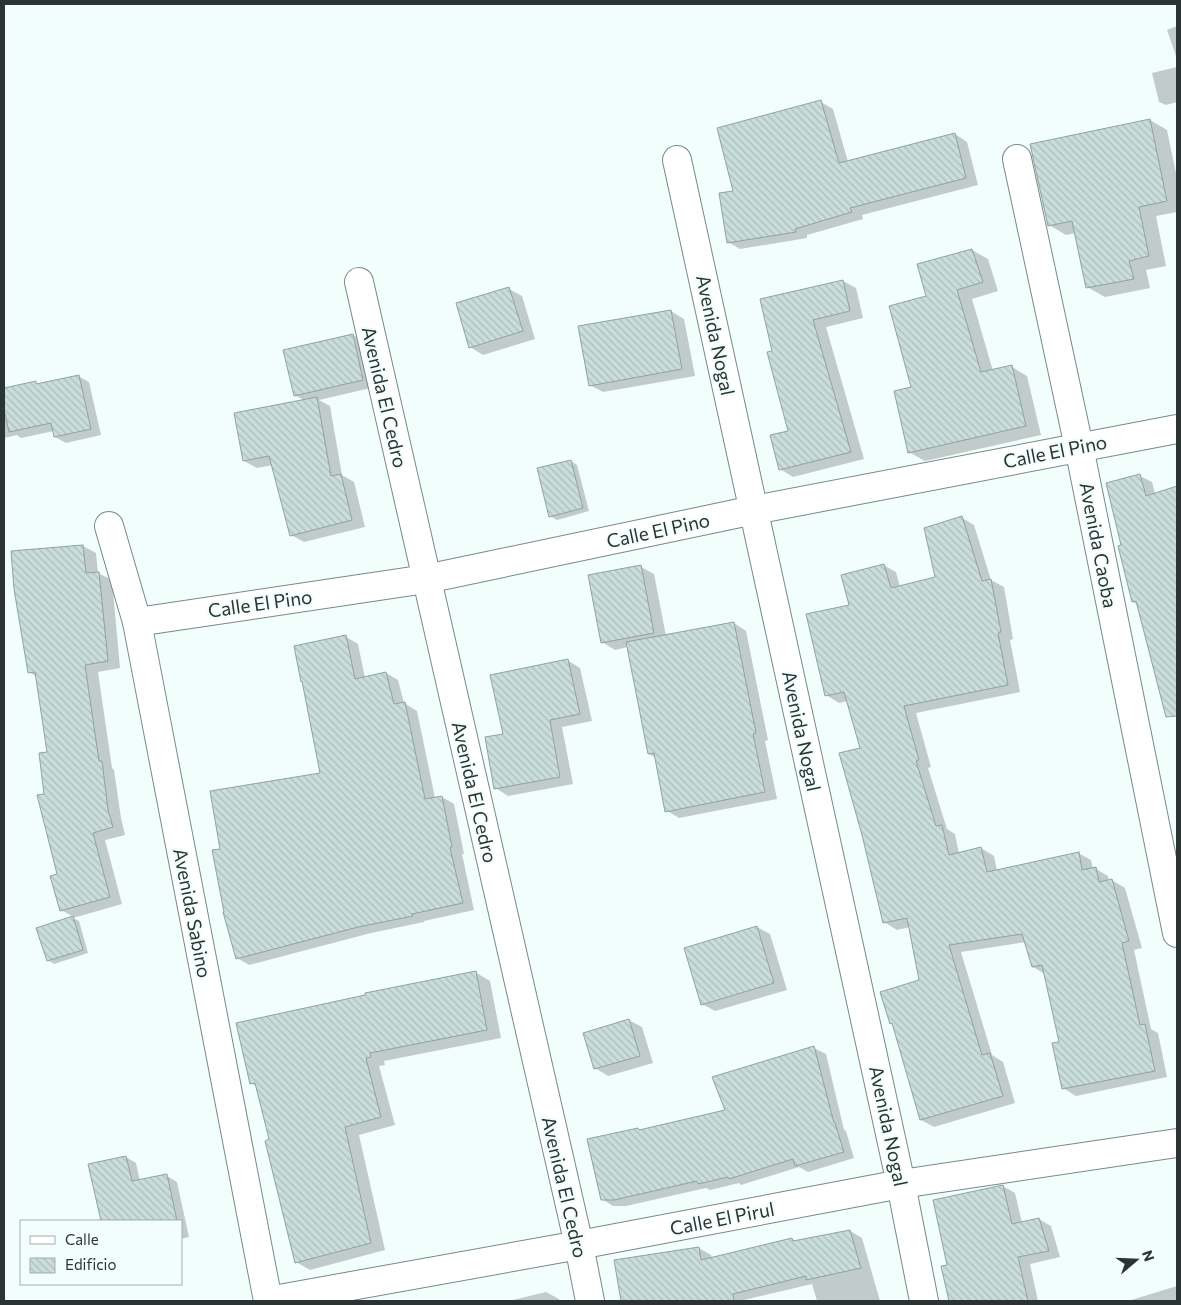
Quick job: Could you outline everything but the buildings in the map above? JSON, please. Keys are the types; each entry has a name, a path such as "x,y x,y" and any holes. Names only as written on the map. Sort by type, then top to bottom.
{"street":[{"name":"Avenida Caoba","path":"1017,159 1079,447 1177,933"},
{"name":"Avenida Nogal","path":"677,160 902,1184 924,1301"},
{"name":"Avenida El Cedro","path":"359,282 590,1301"},
{"name":"Calle El Pino","path":"137,622 426,579 754,510 1177,429"},
{"name":"Avenida Sabino","path":"109,526 137,622 268,1301"},
{"name":"Calle El Pirul","path":"268,1301 578,1246 902,1184 1177,1142"}]}
